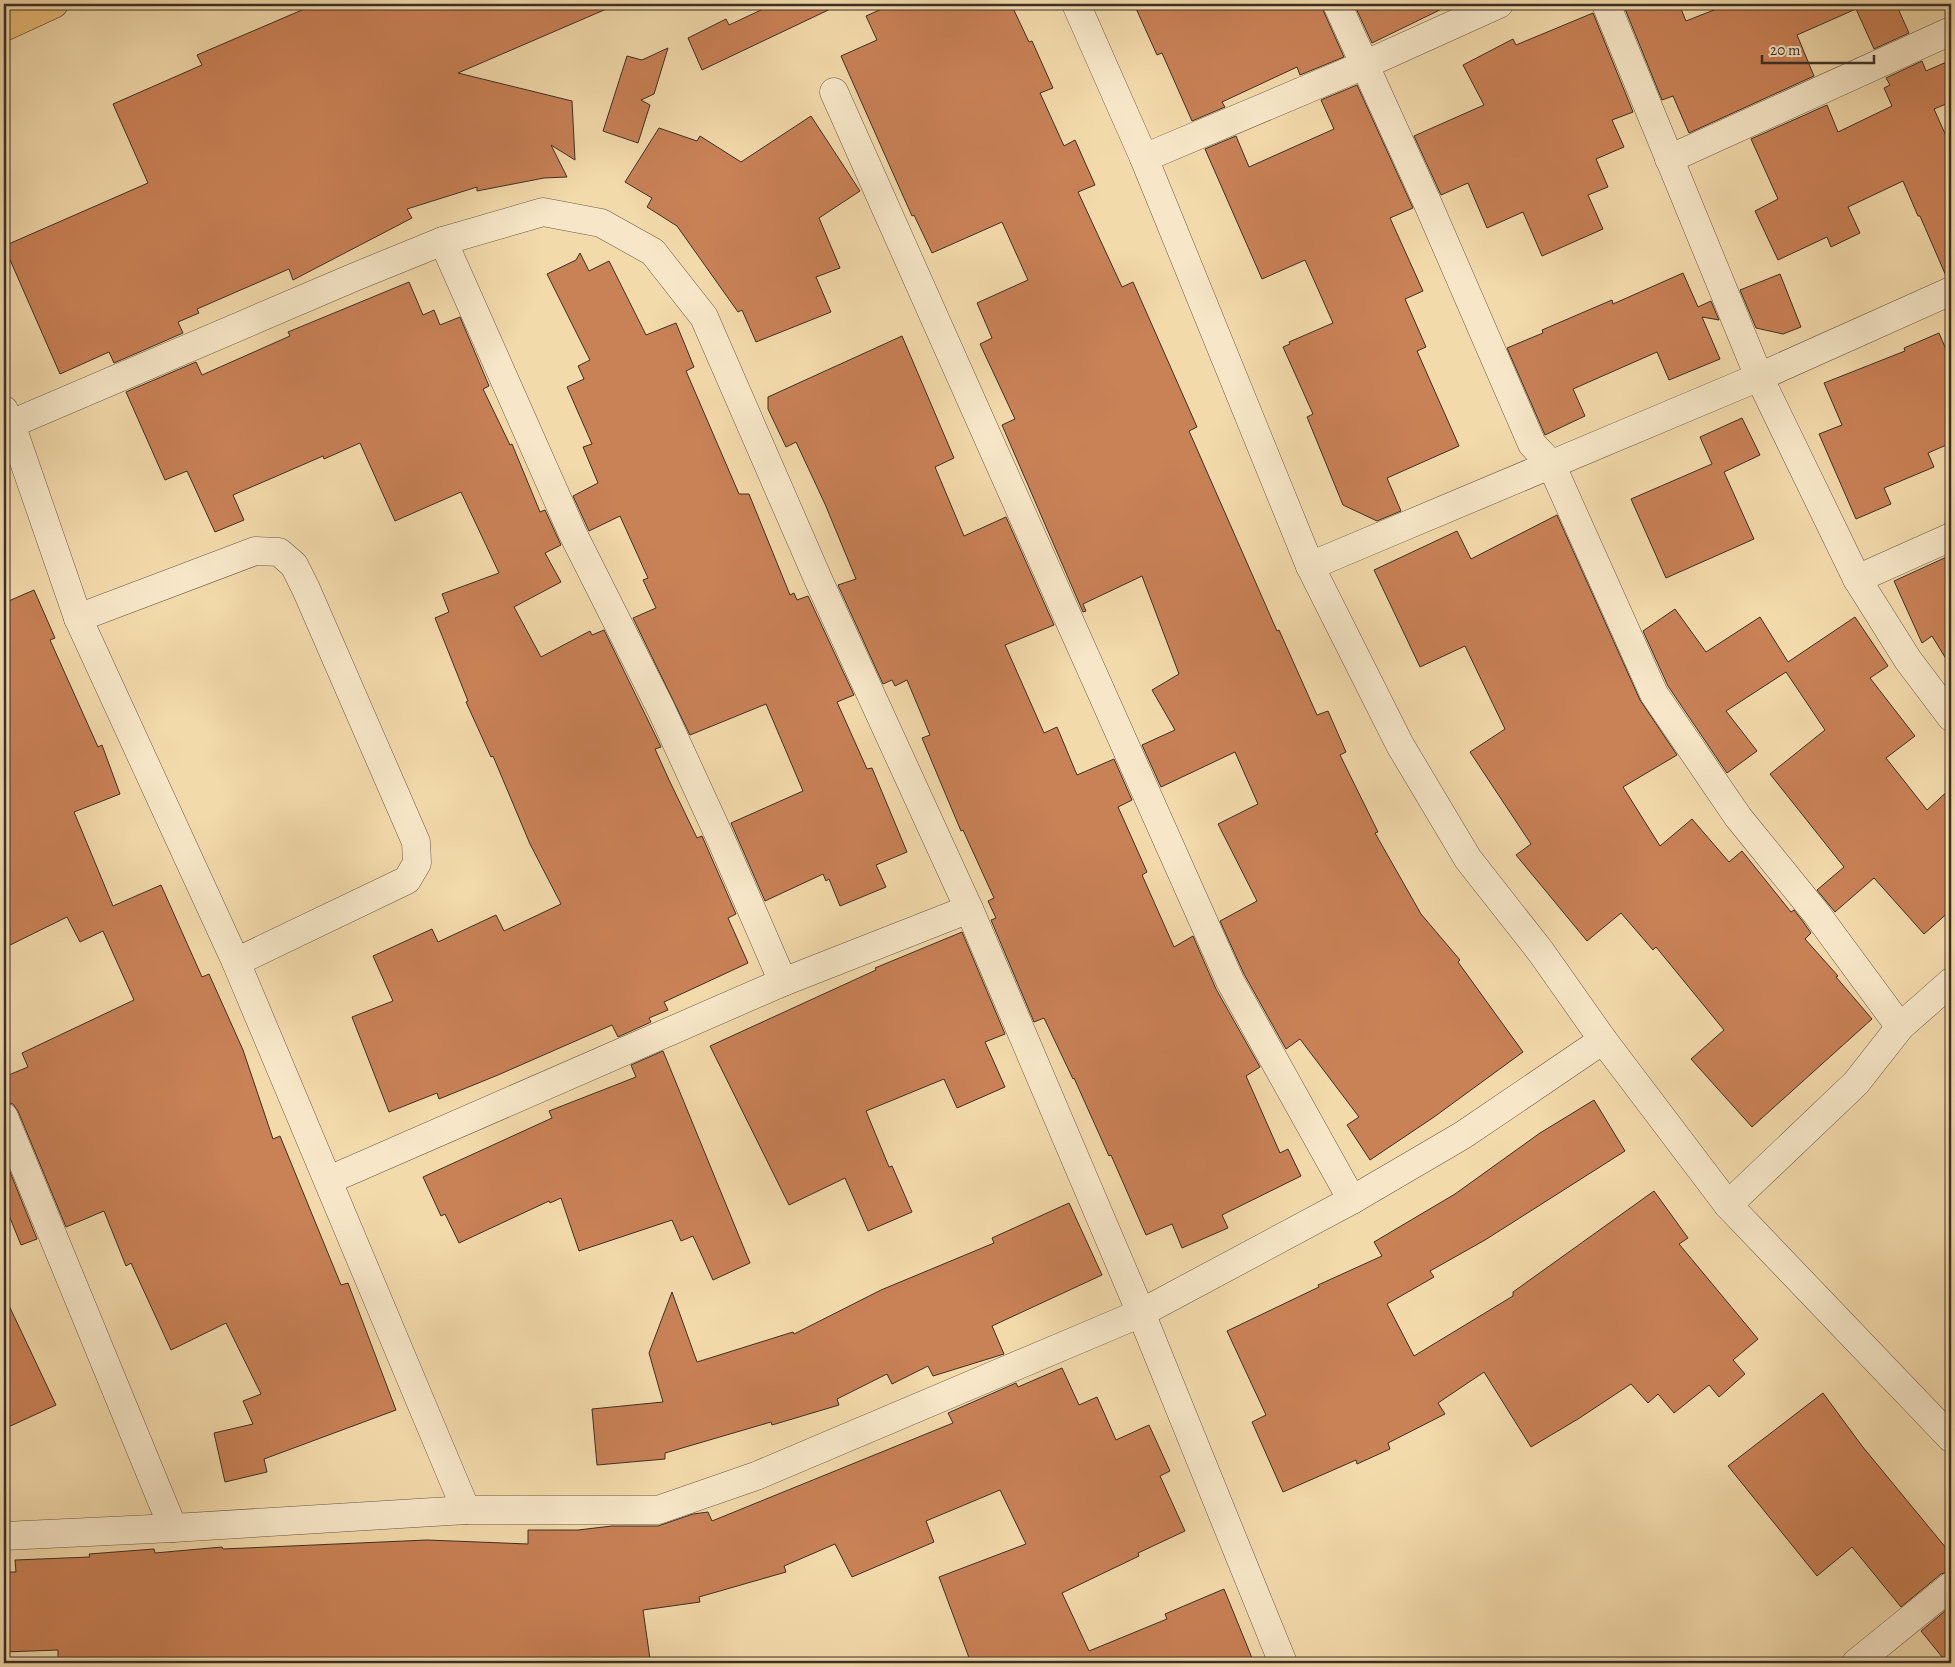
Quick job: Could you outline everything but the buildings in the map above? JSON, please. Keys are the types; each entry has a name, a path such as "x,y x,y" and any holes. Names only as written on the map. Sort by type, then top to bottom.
{"main road":[{"path":"4,27 54,4"}],"street":[{"path":"1076,4 1144,158 1310,566 1400,745 1468,859 1541,952 1603,1040 1728,1205 1951,1438"},
{"path":"1337,4 1428,204 1532,444 1552,464 1654,694 1738,817 1816,912 1900,1027"},
{"path":"1144,158 1364,65 1499,4"},
{"path":"1606,4 1759,377 1857,579 1912,666 1951,717"},
{"path":"1669,159 1951,31"},
{"path":"834,92 1230,981 1352,1200"},
{"path":"466,1510 236,962 78,618 6,420 443,241 543,212 601,222 653,252 704,316 818,579 969,909 1141,1313 1283,1663"},
{"path":"443,241 572,532 665,718 724,844 783,982"},
{"path":"1310,566 1759,377 1951,291"},
{"path":"1857,579 1951,537"},
{"path":"78,618 255,551 279,552 294,564 306,589 416,842 417,863 406,880 236,962"},
{"path":"329,1180 783,982 969,909"},
{"path":"1728,1205 1856,1083 1900,1027 1951,982"},
{"path":"4,1536 173,1528 466,1510 658,1510 756,1476 1141,1313 1352,1200 1463,1135 1603,1040"},
{"path":"4,1117 173,1528"},
{"path":"1856,1663 1951,1586"}]}
